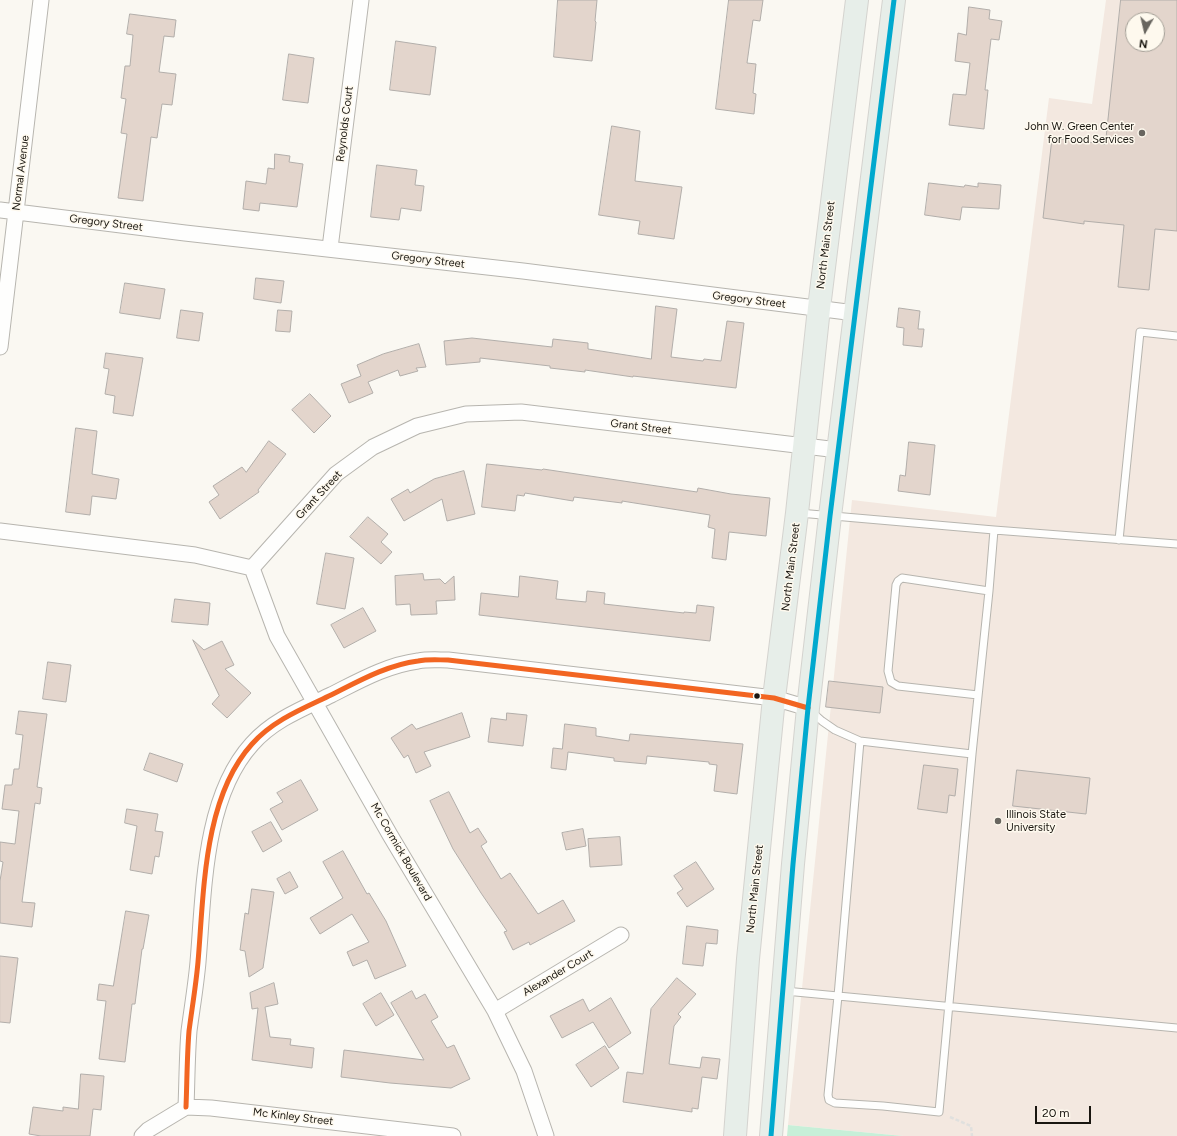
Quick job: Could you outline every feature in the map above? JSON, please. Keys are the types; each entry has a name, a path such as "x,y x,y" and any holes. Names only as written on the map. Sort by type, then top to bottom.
{"main road":[{"name":"North Main Street","path":"735,1136 748,959 774,698 797,513 819,308 857,0"},
{"path":"771,1136 808,708 838,450 894,0"}],"street":[{"name":"Normal Avenue","path":"0,347 42,0"},
{"name":"Reynolds Court","path":"330,248 361,0"},
{"name":"Gregory Street","path":"0,210 192,234 330,248 855,313"},
{"name":"Grant Street","path":"252,568 336,474 373,447 417,426 466,414 521,412 838,450"},
{"path":"0,531 195,555 252,568"},
{"name":"Mc Cormick Boulevard","path":"252,568 277,636 316,702 390,835 494,1011 524,1071 546,1136"},
{"path":"142,1136 186,1107 189,1033 198,965 205,867 211,833 223,795 234,768 252,743 280,720 378,671 418,660 448,660 774,698 808,708"},
{"name":"Alexander Court","path":"494,1011 621,935"},
{"name":"Mc Kinley Street","path":"186,1107 211,1108 453,1136"}],"lane":[{"path":"1119,540 1140,332 1177,336"},
{"path":"797,513 1177,544"},
{"path":"860,741 828,1095 829,1100 835,1103 939,1112 994,530"},
{"path":"978,695 898,686 891,682 888,671 896,585 902,578 989,591"},
{"path":"808,708 822,721 835,730 860,741 972,754"},
{"path":"783,990 1177,1028"}],"path":[{"path":"939,1112 972,1126 972,1136"}],"shaded area":[{"name":"Illinois State University","path":"1106,0 1177,0 1177,1136 903,1136 788,1125 852,500 996,517 1049,98 1092,104"}],"green space":[{"path":"788,1125 903,1136 787,1136"}],"building":[{"path":"558,0 597,0 592,61 554,57"},
{"path":"729,0 763,0 760,21 753,20 747,63 756,64 753,93 756,94 754,114 716,109"},
{"name":"John W. Green Center for Food Services","path":"1121,0 1177,0 1177,231 1155,229 1149,290 1118,287 1124,225 1084,221 1084,224 1043,218 1052,138 1105,144"},
{"path":"969,7 990,10 989,19 1002,21 999,40 991,39 985,90 988,90 984,129 949,125 953,94 966,95 970,63 955,61 958,33 966,35"},
{"path":"130,14 176,20 174,37 164,36 159,72 176,74 172,105 162,104 157,138 151,137 143,201 118,198 127,134 121,133 126,99 121,98 125,66 130,66 133,35 127,34"},
{"path":"396,41 436,47 430,95 390,90"},
{"path":"289,54 314,58 308,103 283,100"},
{"path":"612,126 640,131 635,181 682,187 674,239 638,234 640,221 599,215"},
{"path":"275,154 290,156 289,162 303,164 297,207 260,203 259,211 243,209 246,181 266,184 268,168 274,169"},
{"path":"377,165 417,170 415,185 424,186 421,211 401,208 399,220 371,217"},
{"path":"929,183 964,187 965,185 978,187 978,183 1001,185 999,209 962,207 960,220 925,215"},
{"path":"256,278 284,281 281,303 254,299"},
{"path":"125,283 165,289 160,319 120,313"},
{"path":"656,306 677,309 671,357 703,361 704,359 721,361 727,321 744,323 736,388 633,377 585,370 585,372 550,368 550,366 480,358 480,362 446,365 444,341 472,338 552,347 553,339 588,343 588,349 651,359"},
{"path":"899,308 920,311 918,329 924,329 922,347 903,345 904,328 897,327"},
{"path":"181,310 203,313 199,341 177,338"},
{"path":"278,310 292,311 290,332 276,331"},
{"path":"419,344 426,367 416,368 418,371 400,376 398,370 368,382 373,393 349,403 341,384 361,376 357,365 383,354"},
{"path":"106,353 143,358 133,416 113,413 115,396 105,394 109,369 104,368"},
{"path":"310,394 331,416 314,433 292,410"},
{"path":"76,428 97,431 92,474 119,479 116,499 92,496 90,515 66,512"},
{"path":"269,441 286,454 258,490 259,492 220,519 209,502 219,495 213,486 242,467 246,472"},
{"path":"909,442 935,445 930,495 898,491 900,475 905,476"},
{"path":"487,464 543,469 697,492 698,488 731,494 770,498 766,536 729,532 726,560 712,558 715,529 708,527 710,515 622,501 622,503 574,497 573,501 525,493 524,496 517,495 515,511 482,507"},
{"path":"464,471 475,514 447,521 442,499 404,521 391,499 408,489 410,493 434,479"},
{"path":"368,517 388,534 381,542 392,552 381,564 350,537"},
{"path":"326,553 354,558 345,609 317,604"},
{"path":"423,574 424,580 440,579 445,584 454,576 455,600 436,601 437,614 411,615 410,604 396,605 395,576"},
{"path":"520,576 558,581 556,599 586,602 587,591 605,593 604,604 684,613 696,613 697,605 714,607 710,641 479,615 481,593 518,597"},
{"path":"175,599 210,603 208,625 172,622"},
{"path":"363,608 376,631 344,648 331,625"},
{"path":"193,640 204,650 222,641 234,665 225,669 251,693 227,718 212,704 219,696"},
{"path":"48,662 71,665 66,702 43,699"},
{"path":"829,681 883,687 880,713 826,707"},
{"path":"19,711 47,714 37,787 42,788 40,804 35,803 22,902 35,903 32,927 0,923 0,881 3,862 0,861 0,842 15,844 19,811 2,809 5,785 12,785 14,769 19,769 23,735 16,734"},
{"path":"462,713 470,737 424,752 431,766 416,773 408,755 404,758 391,738 412,724 416,729"},
{"path":"507,713 527,715 523,746 488,742 491,718 506,720"},
{"path":"565,724 596,728 596,736 629,741 630,734 743,744 737,794 714,791 717,765 709,764 709,762 647,756 646,764 614,761 614,758 568,752 566,770 551,768 553,748 562,749"},
{"path":"150,753 183,764 177,782 144,770"},
{"path":"924,765 958,769 955,796 949,795 947,813 918,809"},
{"path":"1017,770 1090,778 1086,814 1013,806"},
{"path":"301,780 318,810 282,830 270,809 283,802 277,793"},
{"path":"449,792 470,833 478,828 487,842 481,846 501,879 510,873 538,914 563,900 575,921 530,945 529,942 513,950 504,932 507,931 453,849 430,801"},
{"path":"127,809 158,814 155,831 163,832 159,857 155,856 152,874 130,870 137,826 125,823"},
{"path":"271,822 282,841 263,852 252,832"},
{"path":"583,829 586,846 566,850 562,833"},
{"path":"620,837 622,865 590,867 588,839"},
{"path":"343,851 367,894 369,893 386,921 406,966 375,979 367,960 353,966 347,952 369,942 352,914 320,934 310,918 343,898 323,862"},
{"path":"696,862 714,889 687,907 677,893 683,889 674,876"},
{"path":"290,872 298,887 285,894 277,879"},
{"path":"252,889 274,892 263,968 249,977 245,951 240,950 245,913 248,914"},
{"path":"126,911 149,915 142,949 135,1004 132,1004 125,1062 99,1059 106,1001 97,1000 99,984 113,986"},
{"path":"687,926 718,930 717,944 706,943 703,966 683,964"},
{"path":"0,956 18,958 10,1023 0,1022"},
{"path":"677,978 696,994 678,1014 681,1017 674,1026 669,1064 700,1068 702,1057 720,1059 717,1079 702,1077 698,1109 692,1108 692,1112 623,1102 627,1072 643,1074 651,1009"},
{"path":"274,983 278,1004 265,1007 270,1037 291,1039 290,1045 314,1048 312,1068 252,1060 258,1008 252,1009 250,993"},
{"path":"412,991 416,999 425,994 438,1017 431,1021 447,1048 454,1045 470,1079 451,1088 341,1077 344,1050 424,1060 391,1003"},
{"path":"381,993 394,1015 376,1026 363,1004"},
{"path":"611,998 631,1033 609,1048 593,1022 562,1038 550,1016 583,999 589,1011"},
{"path":"605,1046 619,1068 591,1087 576,1065"},
{"path":"81,1074 104,1076 101,1110 93,1109 90,1136 41,1136 29,1134 33,1107 63,1111 63,1107 78,1109"}],"transit line":[{"path":"771,1136 793,864 808,708 830,516 894,0"},
{"path":"186,1107 189,1031 197,971 205,877 215,819 224,791 236,766 252,744 279,721 373,674 395,666 422,660 448,660 774,698 808,708"}],"place":[{"name":"John W. Green Center for Food Services","path":"1142,133"},
{"name":"Illinois State University","path":"998,821"}]}
